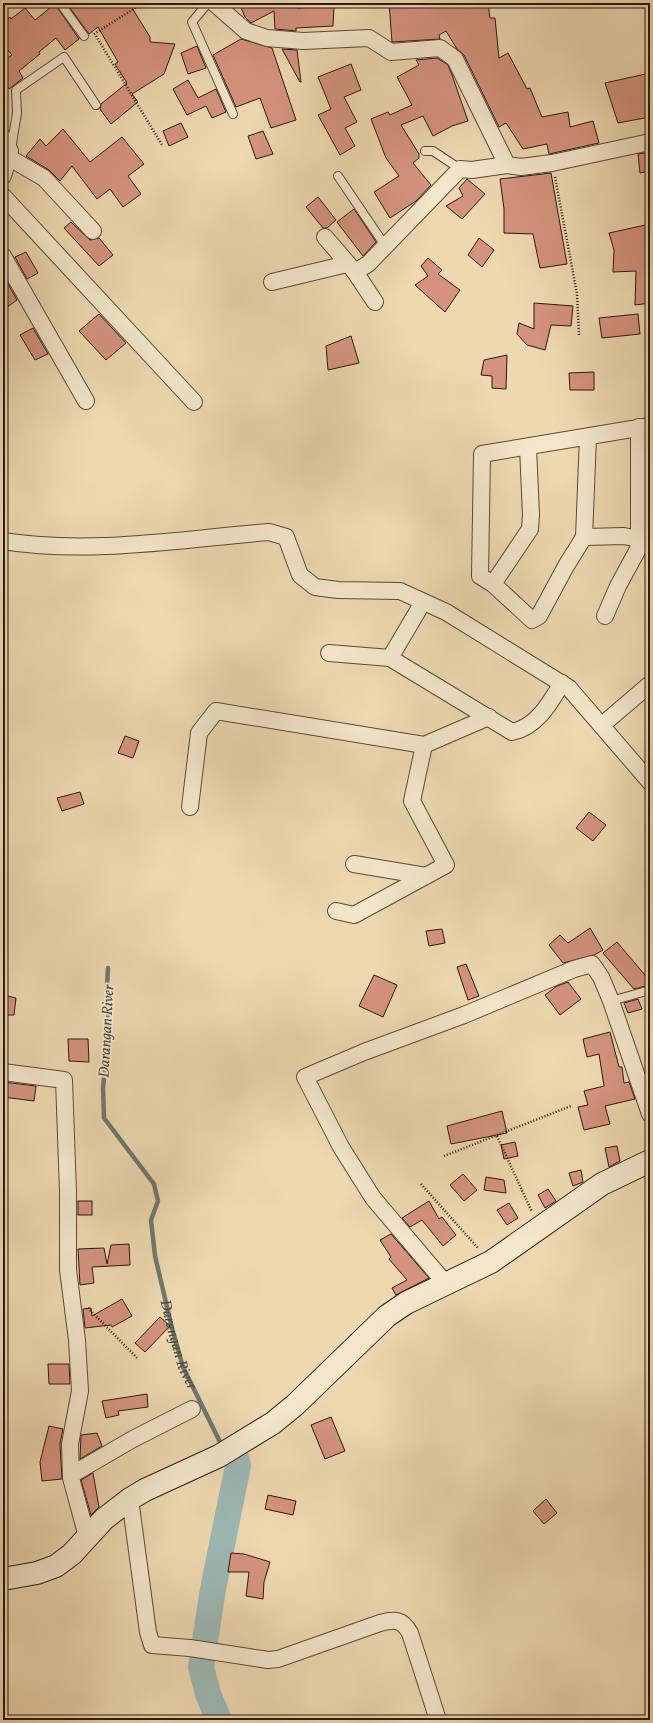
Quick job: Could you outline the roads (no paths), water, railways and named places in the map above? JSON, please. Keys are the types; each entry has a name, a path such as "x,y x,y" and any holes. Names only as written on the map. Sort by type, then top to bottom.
{"street":[{"path":"214,3 246,32 267,38 302,41 369,38 391,52 440,48 456,59 507,165"},
{"path":"272,282 368,264 460,169 472,170 507,165 521,167 552,163 650,142"},
{"path":"3,176 7,148"},
{"path":"7,148 44,178 93,230"},
{"path":"3,196 194,402"},
{"path":"325,237 351,268 375,302"},
{"path":"3,256 86,401"},
{"path":"588,437 584,537 566,566 539,616 532,620 493,584 480,576 482,454 645,427 639,530 647,539"},
{"path":"493,584 530,528 531,515 528,447"},
{"path":"3,541 34,546 102,546 268,532 286,537 300,575 315,587 338,590 400,591 446,612 562,683 569,688 602,725 650,782"},
{"path":"584,537 624,536 647,539"},
{"path":"605,616 618,586 647,539"},
{"path":"390,658 422,602"},
{"path":"329,653 390,658 512,732 519,731 537,720 562,683"},
{"path":"602,725 650,684"},
{"path":"190,807 199,733 216,711 424,745 488,717"},
{"path":"336,911 354,915 446,865 412,801 424,745"},
{"path":"354,864 426,876"},
{"path":"446,1284 372,1198 341,1147 305,1077 364,1052 464,1015 574,969 592,964 601,976 611,1001 650,1114"},
{"path":"3,1072 64,1080 68,1192 68,1270 77,1340 80,1391 70,1444 71,1475 87,1537"},
{"path":"3,1579 37,1573 56,1566 104,1519 130,1499 145,1490 219,1456 273,1423 295,1405 387,1316 406,1303 490,1262 602,1184 650,1161"},
{"path":"71,1475 133,1439 192,1409"},
{"path":"130,1499 148,1632 152,1645 190,1648 268,1660 278,1658 380,1623 399,1620 406,1625 410,1633 438,1720"}],"lane":[{"path":"60,3 86,37"},
{"path":"208,3 192,22 232,114"},
{"path":"7,148 17,113 16,90 64,57 96,105"},
{"path":"425,151 433,152 460,169"},
{"path":"338,176 386,247"},
{"path":"611,1001 650,990"}],"waterway":[{"name":"Darangan River","path":"108,968 107,986 109,1035 103,1087 104,1118 154,1184 158,1201 151,1220 155,1256 172,1328 183,1367 222,1446"},
{"name":"Darangan River","path":"219,1720 208,1694 201,1667 213,1589 238,1466 236,1457"}]}
